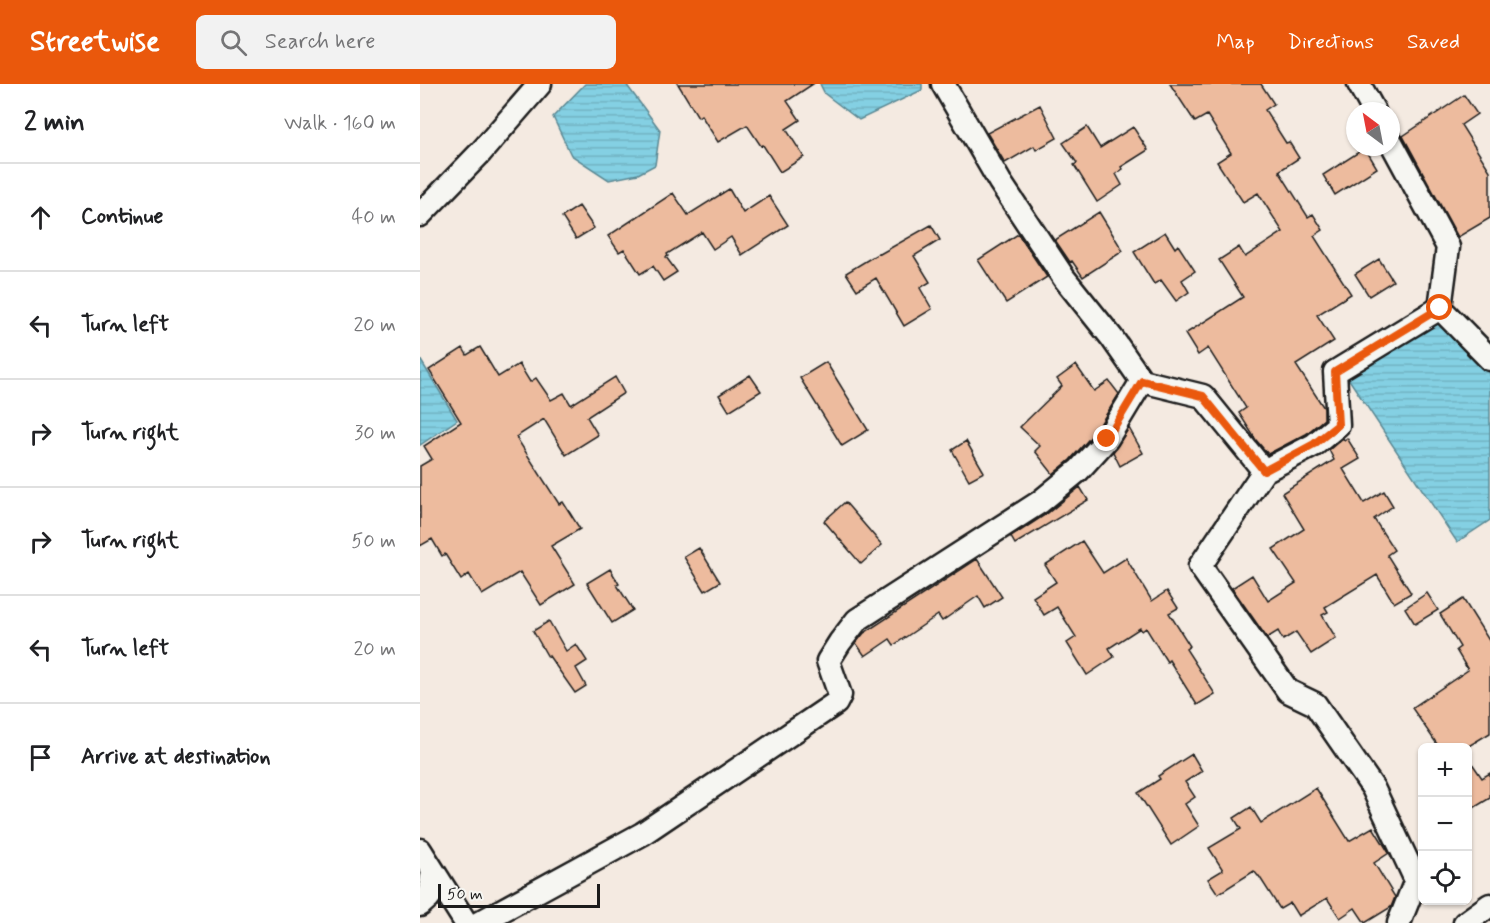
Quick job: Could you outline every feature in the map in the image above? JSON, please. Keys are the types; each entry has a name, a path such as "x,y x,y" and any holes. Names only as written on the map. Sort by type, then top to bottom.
{"street":[{"path":"420,215 482,152 540,84"},
{"path":"943,84 1000,182 1057,268 1112,338 1142,381 1203,396 1264,471"},
{"path":"1359,84 1369,102"},
{"path":"1399,156 1448,247 1440,308"},
{"path":"1440,308 1490,358"},
{"path":"1398,923 1416,880 1373,788 1315,704 1288,691 1200,566 1264,471 1314,444 1338,425 1335,372 1440,308"},
{"path":"479,923 642,834 836,704 840,695 828,661 856,620 1040,502 1079,470 1107,439 1142,381"},
{"path":"420,850 466,923"},
{"path":"420,905 429,897 433,871"},
{"path":"1465,923 1490,904"}],"water":[{"path":"585,84 626,84 660,130 655,165 638,174 609,180 571,155 553,117"},
{"path":"820,84 922,84 922,90 859,120 825,94"},
{"path":"1443,319 1490,369 1490,520 1457,542 1346,375"},
{"path":"420,359 457,420 420,445"}],"building":[{"path":"678,84 813,84 787,101 800,120 786,129 804,157 780,172 747,125 718,142 701,115 698,117"},
{"path":"1170,84 1261,84 1274,104 1265,110 1286,143 1289,142 1299,158 1279,171 1308,217 1313,214 1323,230 1314,236 1351,294 1317,315 1334,341 1296,365 1324,408 1324,419 1306,434 1268,454 1239,413 1246,408 1208,348 1198,355 1185,334 1243,297 1219,260 1239,247 1245,257 1283,232 1258,193 1243,202 1217,162 1231,153 1207,115 1195,122"},
{"path":"1464,95 1477,114 1461,125 1490,171 1490,218 1458,237 1403,136"},
{"path":"1040,105 1057,138 1036,150 1034,146 1005,163 987,133"},
{"path":"1087,127 1100,148 1133,127 1148,150 1121,167 1123,169 1116,174 1122,185 1097,202 1074,165 1077,163 1063,143"},
{"path":"1353,156 1370,156 1377,168 1335,195 1323,175"},
{"path":"729,189 743,213 769,196 788,225 742,255 731,237 713,249 702,232 667,254 666,257 677,272 663,281 653,266 640,274 624,249 619,252 608,236 673,193 688,215"},
{"path":"579,206 594,228 576,239 562,217"},
{"path":"1099,212 1123,251 1083,277 1055,240"},
{"path":"931,225 940,240 914,256 930,282 920,288 932,309 904,326 876,278 857,290 846,273"},
{"path":"1165,232 1175,248 1178,245 1195,271 1182,280 1189,292 1176,301 1161,280 1154,284 1134,252"},
{"path":"1018,234 1047,277 1006,303 978,260"},
{"path":"1379,259 1393,281 1369,296 1355,274"},
{"path":"480,347 498,377 519,364 530,382 536,378 551,400 564,393 571,405 615,377 624,393 587,417 598,435 566,455 544,419 516,437 559,504 563,502 580,529 551,546 575,584 541,605 520,572 482,595 469,574 461,580 445,554 442,556 432,539 420,546 420,466 432,459 424,446 461,422 429,370 463,348 467,355"},
{"path":"826,362 868,430 842,446 800,378"},
{"path":"1076,365 1094,391 1109,381 1119,394 1096,431 1070,460 1053,474 1035,451 1040,446 1020,427 1062,386 1057,379"},
{"path":"750,375 761,391 729,411 719,395"},
{"path":"1129,428 1143,453 1120,466 1113,452"},
{"path":"1343,438 1344,440 1347,438 1360,459 1343,469 1364,503 1384,491 1393,506 1374,519 1394,550 1387,555 1411,593 1394,603 1377,575 1325,607 1328,612 1322,615 1336,638 1311,654 1296,632 1283,640 1278,631 1267,638 1232,588 1252,575 1268,601 1296,583 1273,549 1304,529 1282,493 1334,460 1329,450"},
{"path":"966,441 984,472 969,480 952,450"},
{"path":"1080,487 1088,500 1015,544 1011,537 1048,513"},
{"path":"845,502 882,545 861,564 824,521"},
{"path":"1082,541 1103,573 1126,558 1152,601 1167,591 1178,608 1169,613 1190,646 1186,649 1215,694 1197,705 1146,628 1142,631 1140,628 1109,648 1114,657 1087,675 1067,643 1076,637 1057,607 1044,615 1033,597 1056,582 1045,565"},
{"path":"699,548 720,582 705,591 684,557"},
{"path":"977,559 1002,597 985,608 978,596 942,621 938,615 894,645 890,639 865,656 856,643 864,633"},
{"path":"610,569 633,610 612,623 587,583"},
{"path":"1427,593 1438,610 1415,624 1405,608"},
{"path":"1463,599 1490,642 1490,733 1472,744 1436,743 1412,708 1468,670 1456,650 1460,647 1440,614"},
{"path":"549,621 566,651 576,644 587,661 576,668 586,686 575,693 548,657 533,631"},
{"path":"1192,754 1202,771 1185,782 1195,797 1185,804 1199,826 1171,845 1138,793 1160,779 1158,776"},
{"path":"1472,763 1482,778 1490,773 1490,798 1472,809"},
{"path":"1316,788 1349,841 1373,827 1389,853 1374,863 1395,897 1391,907 1365,923 1355,908 1340,918 1327,898 1298,916 1290,903 1280,909 1254,871 1218,894 1208,879 1223,870 1209,848 1241,829 1234,818 1251,807 1261,823"}],"route":[{"path":"1107,439 1142,381 1203,396 1264,471 1314,444 1338,425 1335,372 1440,308"}]}
